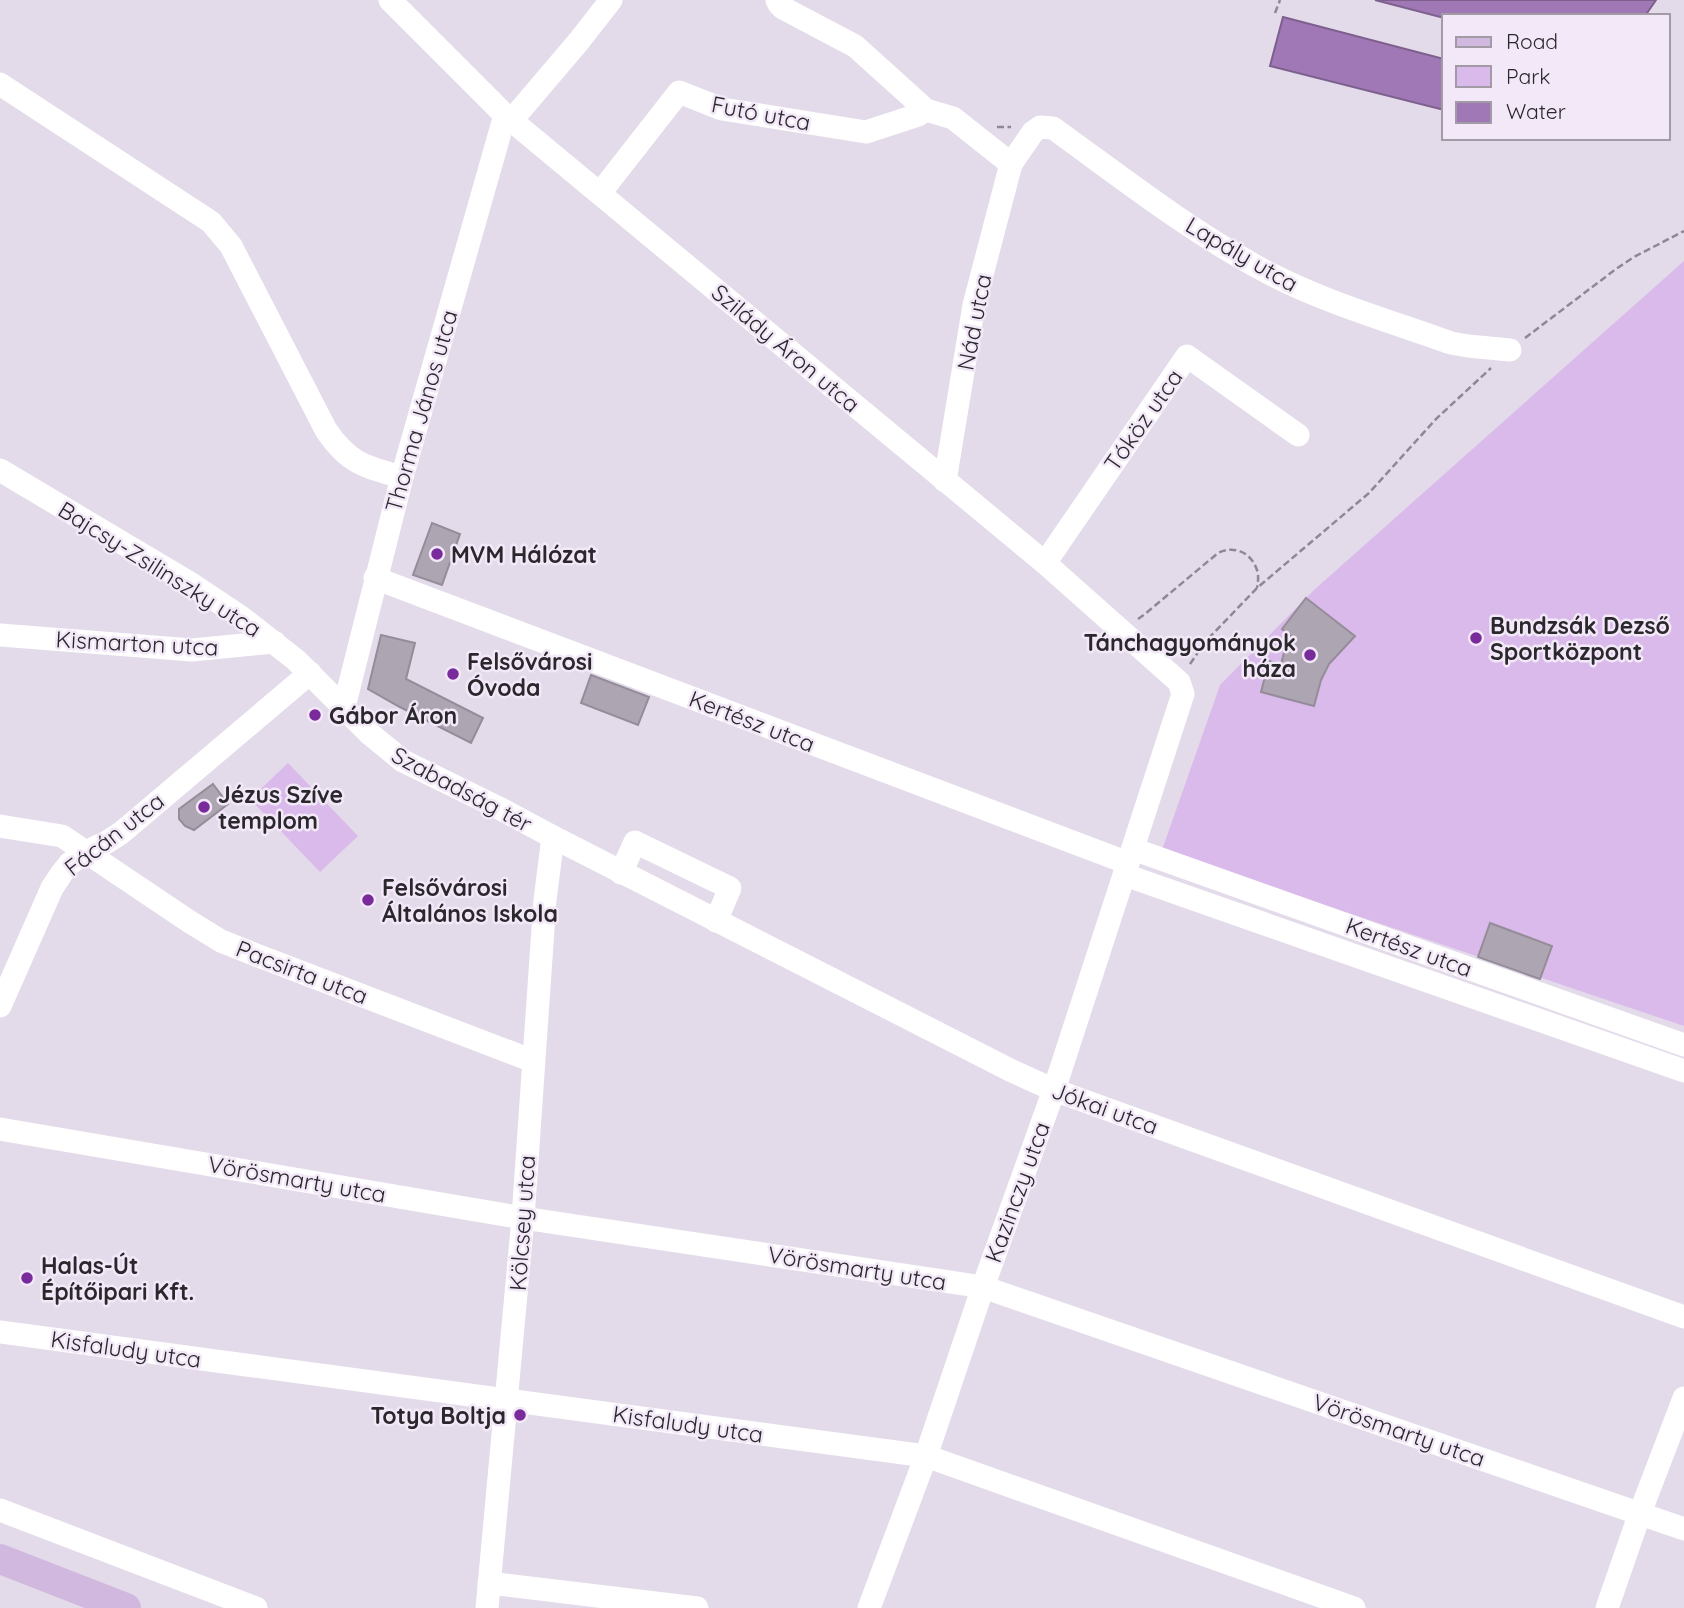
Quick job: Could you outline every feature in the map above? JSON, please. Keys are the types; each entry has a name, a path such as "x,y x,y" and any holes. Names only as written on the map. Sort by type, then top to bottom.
{"main road":[{"path":"0,1559 126,1608"}],"street":[{"name":"Szilády Áron utca","path":"390,0 508,118 1045,563 1120,629 1181,688"},
{"path":"508,118 579,41 611,0"},
{"path":"778,0 783,8 855,46 926,110 953,118 1010,164"},
{"path":"0,84 211,222 231,246 320,419 338,447 351,459 370,469 402,477"},
{"name":"Futó utca","path":"600,193 679,92 722,109 866,132 926,110"},
{"name":"Thorma János utca","path":"344,707 402,477 508,118"},
{"name":"Lapály utca","path":"1010,164 1033,132 1040,127 1053,128 1200,234 1263,270 1314,294 1451,343 1510,350"},
{"name":"Nád utca","path":"945,481 974,305 1010,164"},
{"name":"Tóköz utca","path":"1045,563 1187,356 1298,435"},
{"name":"Bajcsy-Zsilinszky utca","path":"0,470 193,584 241,617 310,673 344,707"},
{"name":"Kertész utca","path":"376,578 1129,862 1684,1045"},
{"name":"Kismarton utca","path":"0,635 192,650 274,642"},
{"name":"Fácán utca","path":"0,1006 52,888 69,864 121,833 310,673"},
{"name":"Kazinczy utca","path":"869,1608 926,1456 983,1287 1055,1090 1129,862 1181,688"},
{"name":"Szabadság tér","path":"344,707 402,761 552,837"},
{"name":"Pacsirta utca","path":"0,826 62,836 221,941 533,1061"},
{"name":"Jókai utca","path":"552,837 1012,1071 1055,1090 1684,1317"},
{"name":"Kölcsey utca","path":"487,1608 523,1218 545,900 552,837"},
{"path":"621,873 635,842 730,888 716,920"},
{"path":"1129,862 1684,1071"},
{"name":"Vörösmarty utca","path":"0,1129 523,1218 983,1287 1684,1529"},
{"name":"Kisfaludy utca","path":"0,1332 926,1456 1354,1608"},
{"path":"1607,1608 1684,1398"},
{"path":"0,1510 256,1608"},
{"path":"489,1583 697,1608"}],"path":[{"path":"1275,13 1280,0"},
{"path":"1181,688 1206,640 1258,588 1369,493 1436,419 1510,350 1616,269 1684,232"},
{"path":"1120,629 1145,614 1226,549 1244,552 1252,561 1257,569 1258,588"}],"green space":[{"name":"Bundzsák Dezső Sportközpont","path":"1684,261 1684,1026 1162,850 1220,685 1314,590"},
{"path":"288,763 358,836 320,872 250,799"}],"water":[{"path":"1375,0 1656,0 1646,14 1442,14 1442,17"},
{"path":"1283,17 1442,58 1442,109 1270,66"}],"building":[{"name":"MVM Hálózat","path":"432,523 460,534 442,585 413,575"},
{"name":"Tánchagyományok háza","path":"1306,598 1355,636 1329,664 1321,680 1314,706 1261,692 1269,661 1281,664 1285,649 1293,638 1282,629"},
{"path":"381,635 415,643 406,679 483,718 471,743 368,689"},
{"path":"591,675 649,697 638,725 581,703"},
{"name":"Jézus Szíve templom","path":"213,784 228,804 194,830 185,826 179,819 179,809"},
{"path":"1490,923 1552,946 1540,979 1478,957"}],"place":[{"name":"MVM Hálózat","path":"437,554"},
{"name":"Bundzsák Dezső Sportközpont","path":"1476,638"},
{"name":"Tánchagyományok háza","path":"1310,655"},
{"name":"Felsővárosi Óvoda","path":"453,674"},
{"name":"Gábor Áron","path":"315,715"},
{"name":"Jézus Szíve templom","path":"204,807"},
{"name":"Felsővárosi Általános Iskola","path":"368,900"},
{"name":"Halas-Út Építőipari Kft.","path":"27,1278"},
{"name":"Totya Boltja","path":"520,1415"}]}
